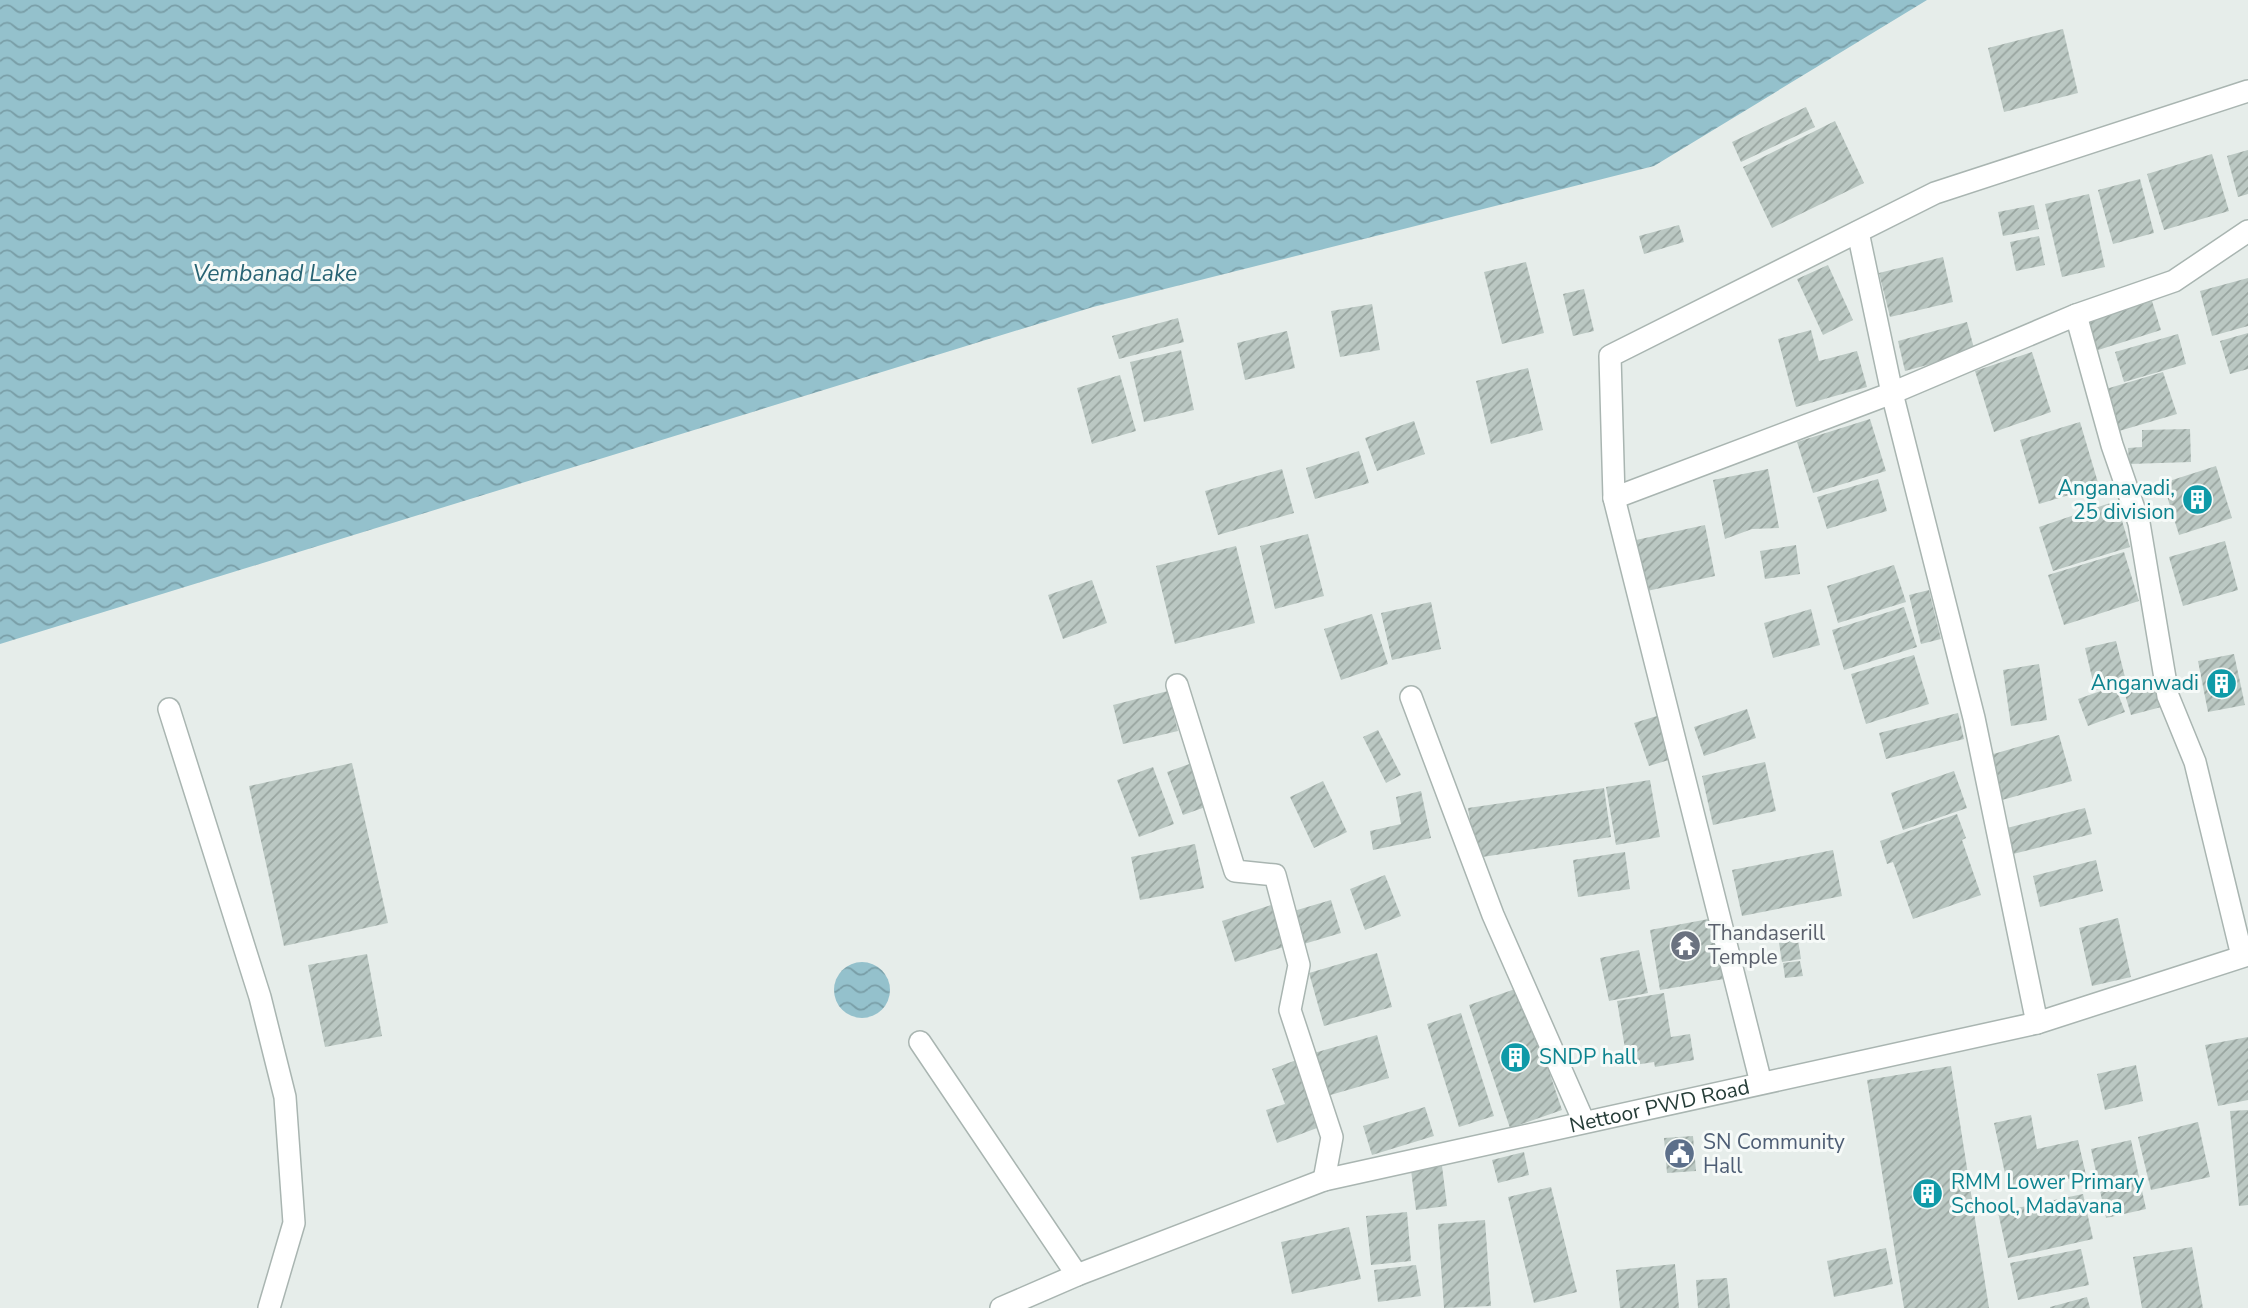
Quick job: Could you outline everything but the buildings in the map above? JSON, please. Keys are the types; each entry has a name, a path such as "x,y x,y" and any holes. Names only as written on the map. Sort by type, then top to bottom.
{"street":[{"path":"1761,1083 1614,498 1610,356 1935,193 2248,91"},
{"path":"1614,498 1892,393 2076,315 2175,281 2248,231"},
{"path":"1858,232 1892,393 1974,718 2037,1023"},
{"path":"2076,315 2112,445 2139,523 2168,696 2195,762 2245,955"},
{"path":"1177,685 1235,871 1275,875 1300,965 1290,1010 1332,1137 1324,1181"},
{"path":"1411,697 1493,915 1584,1122"},
{"path":"169,709 260,997 285,1097 294,1223 269,1308"},
{"name":"Nettoor PWD Road","path":"1001,1308 1077,1275 1324,1181 2037,1023 2245,955"},
{"path":"920,1042 1077,1275"}],"water":[{"name":"Vembanad Lake","path":"0,0 1927,0 1654,166 1093,307 0,644"},
{"path":"856,962 868,962 878,966 886,974 890,990 886,1006 878,1014 868,1018 856,1018 846,1014 838,1006 834,996 834,984 838,974 846,966"}],"place":[{"name":"Anganavadi, 25 division","path":"2198,500"},
{"name":"Anganwadi","path":"2222,683"},
{"name":"Thandaserill Temple","path":"1685,945"},
{"name":"SNDP hall","path":"1516,1057"},
{"name":"SN Community Hall","path":"1680,1154"},
{"name":"RMM Lower Primary School, Madavana","path":"1928,1194"}]}
